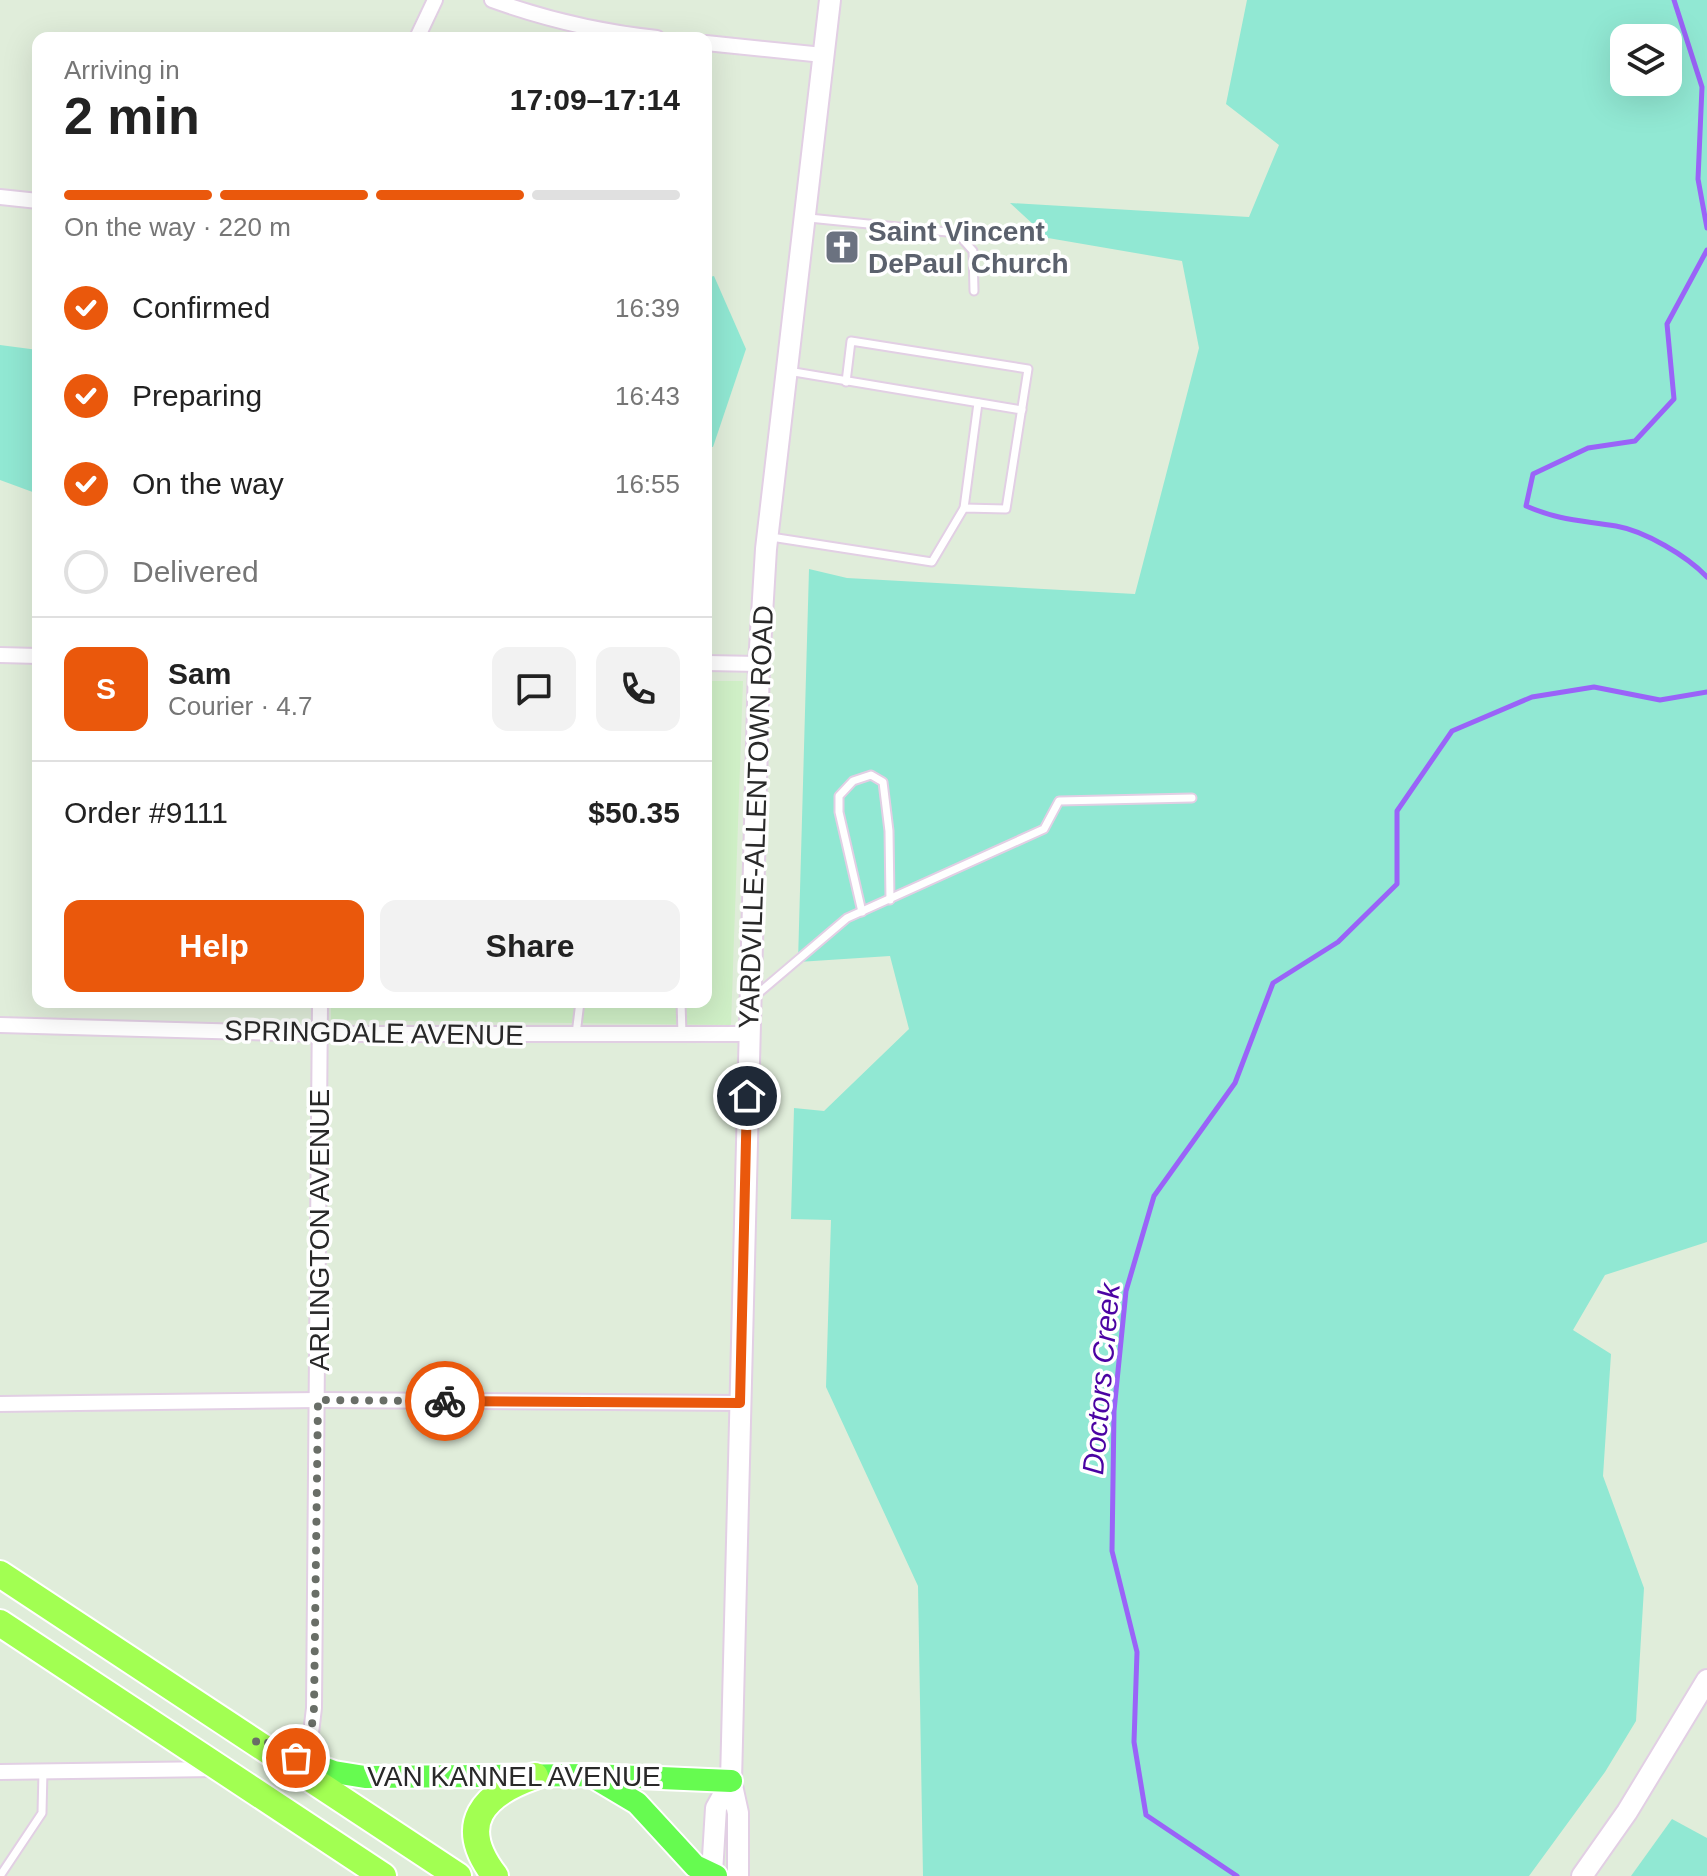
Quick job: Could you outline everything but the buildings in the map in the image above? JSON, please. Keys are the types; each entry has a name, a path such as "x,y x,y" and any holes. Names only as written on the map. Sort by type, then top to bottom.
{"highway":[{"path":"0,1574 458,1876"},
{"path":"0,1623 383,1876"},
{"path":"495,1876 477,1845 481,1811 502,1788 535,1776"}],"main road":[{"name":"YARDVILLE-ALLENTOWN ROAD","path":"738,1876 738,1813 731,1781 759,664 768,536 830,0"},
{"path":"1582,1876 1627,1812 1707,1680"},
{"name":"VAN KANNEL AVENUE","path":"255,1741 317,1767 365,1777 591,1775 731,1781"},
{"path":"591,1775 637,1803 695,1866 714,1875"},
{"name":"YARDVILLE-ALLENTOWN ROAD","path":"714,1875 716,1808 731,1781"}],"street":[{"path":"420,32 435,0"},
{"path":"492,0 553,22 594,32"},
{"path":"712,44 823,55"},
{"path":"0,197 32,200"},
{"path":"0,655 32,656"},
{"path":"712,663 759,664"},
{"name":"ARLINGTON AVENUE","path":"255,1741 295,1746 311,1733 314,1708 320,1008"},
{"name":"SPRINGDALE AVENUE","path":"0,1025 320,1034 749,1034"},
{"path":"0,1404 318,1400 740,1403"},
{"path":"0,1772 221,1769"}],"lane":[{"path":"804,217 957,233 973,251 974,291"},
{"path":"846,382 851,341 1028,369 1006,509 964,508"},
{"path":"786,371 1022,410"},
{"path":"768,536 932,562 964,508 978,403"},
{"path":"862,912 839,812 839,796 853,781 871,775 883,782 889,831 890,900"},
{"path":"749,1001 847,918 1044,829 1059,801 1192,798"},
{"path":"576,1034 579,1008"},
{"path":"681,1008 682,1034"},
{"path":"0,1876 42,1813 43,1771"}],"shaded area":[{"path":"1247,0 1707,0 1707,1242 1605,1275 1573,1330 1611,1354 1603,1476 1644,1588 1636,1721 1605,1772 1529,1876 923,1876 918,1586 826,1387 831,1220 791,1219 794,1108 824,1111 909,1029 890,956 798,962 809,569 847,578 1135,594 1199,348 1182,261 1048,238 1010,203 1249,217 1279,145 1226,104"},
{"path":"712,276 746,349 713,447 712,447"},
{"path":"0,345 32,349 32,492 0,480"},
{"path":"712,681 743,681 731,1025 331,1020 331,1008 712,1008"},
{"path":"1672,1819 1707,1838 1707,1876 1631,1876"}],"waterway":[{"name":"Doctors Creek","path":"1674,0 1702,87 1698,179 1707,228"},
{"name":"Doctors Creek","path":"1707,250 1667,324 1674,399 1635,441 1588,448 1533,474 1526,506 1560,517 1640,533 1677,553 1707,577"},
{"name":"Doctors Creek","path":"1237,1876 1146,1815 1134,1742 1137,1652 1112,1551 1114,1411 1126,1291 1154,1196 1235,1083 1273,983 1338,942 1397,884 1397,811 1452,731 1532,697 1594,687 1660,700 1707,692"}],"way so far":[{"path":"296,1758 255,1741 295,1746 311,1733 314,1708 318,1400 445,1401"}],"place":[{"name":"Saint Vincent DePaul Church","path":"842,247"}],"route":[{"path":"445,1401 740,1403 747,1096"}]}
